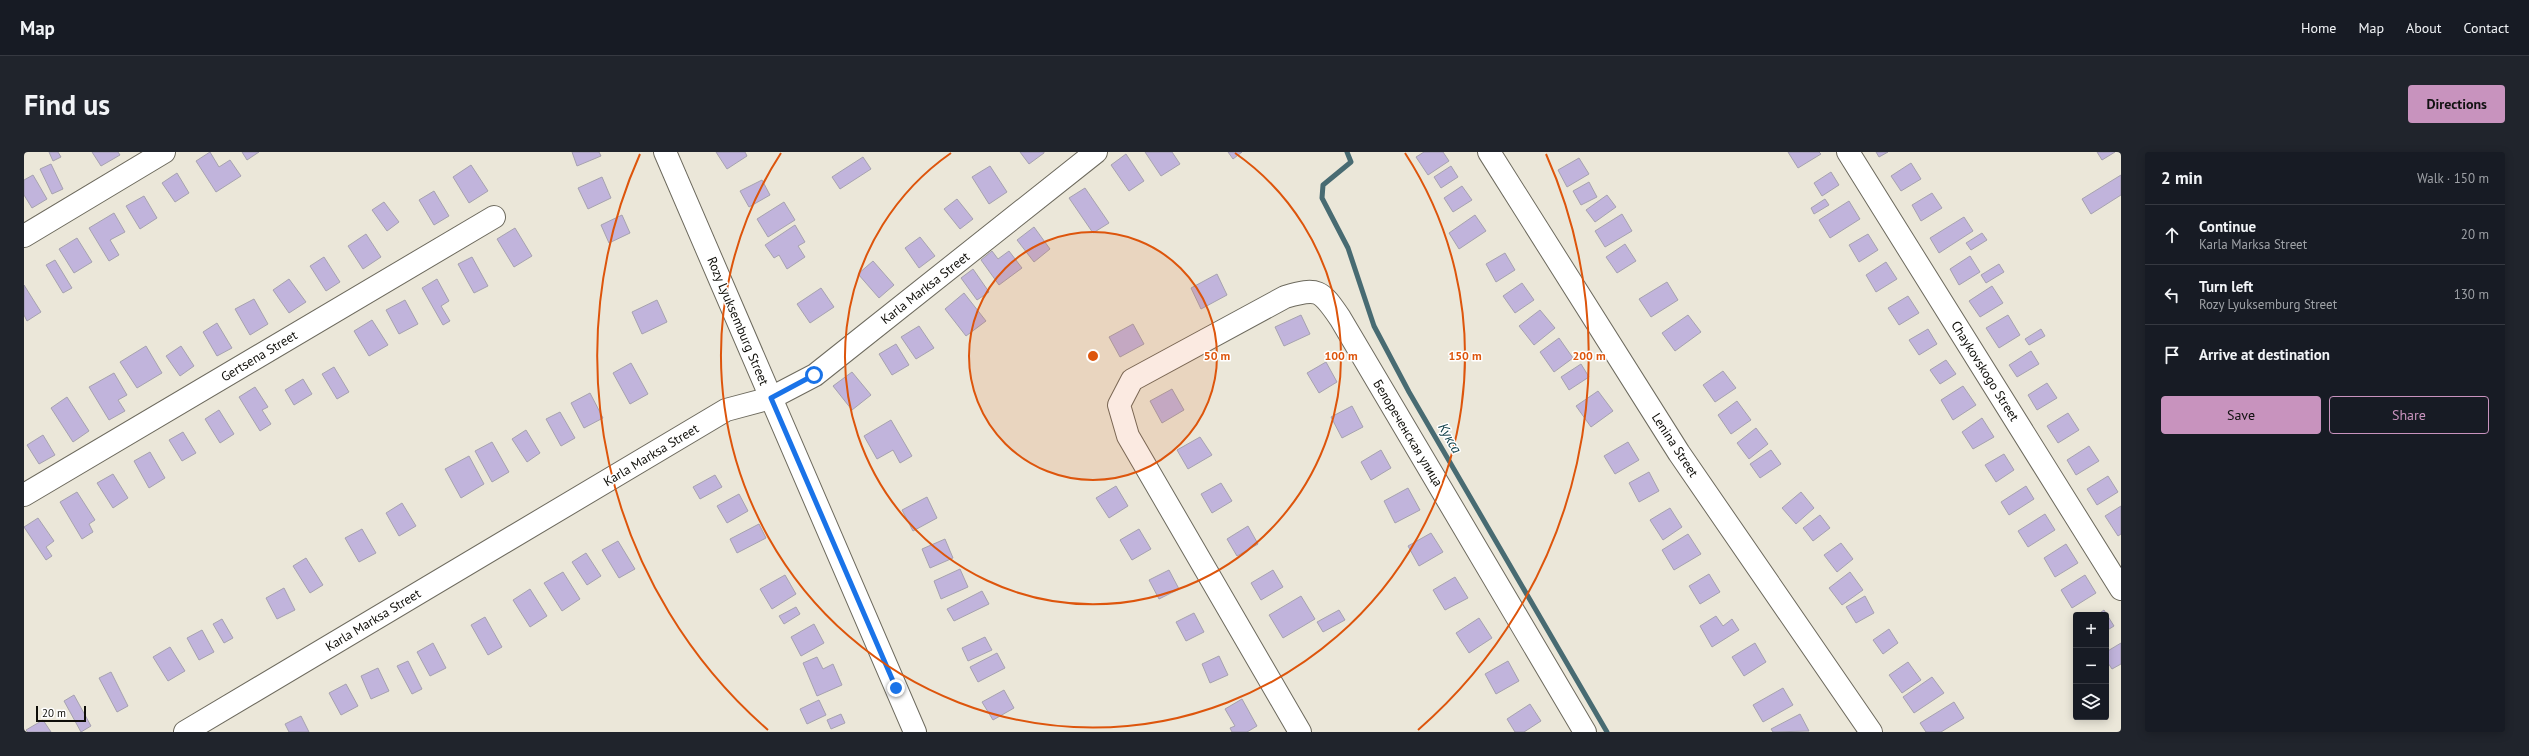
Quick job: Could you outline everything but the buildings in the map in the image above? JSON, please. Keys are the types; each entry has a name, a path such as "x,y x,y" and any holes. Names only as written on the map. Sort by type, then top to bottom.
{"street":[{"path":"24,236 164,152"},
{"name":"Rozy Lyuksemburg Street","path":"665,152 915,732"},
{"name":"Karla Marksa Street","path":"185,732 726,410 771,398 814,375 1096,152"},
{"name":"Lenina Street","path":"1489,152 1679,453 1871,732"},
{"name":"Chaykovskogo Street","path":"1848,152 2121,589"},
{"name":"Gertsena Street","path":"24,495 494,217"},
{"name":"Белореченская улица","path":"1300,732 1128,436 1119,405 1132,380 1285,297 1307,290 1325,296 1340,318 1585,732"}],"waterway":[{"name":"Кукса","path":"1347,152 1351,162 1323,185 1322,198 1348,248 1374,326 1409,392 1607,732"}],"route":[{"path":"814,375 771,398 896,688"}]}
